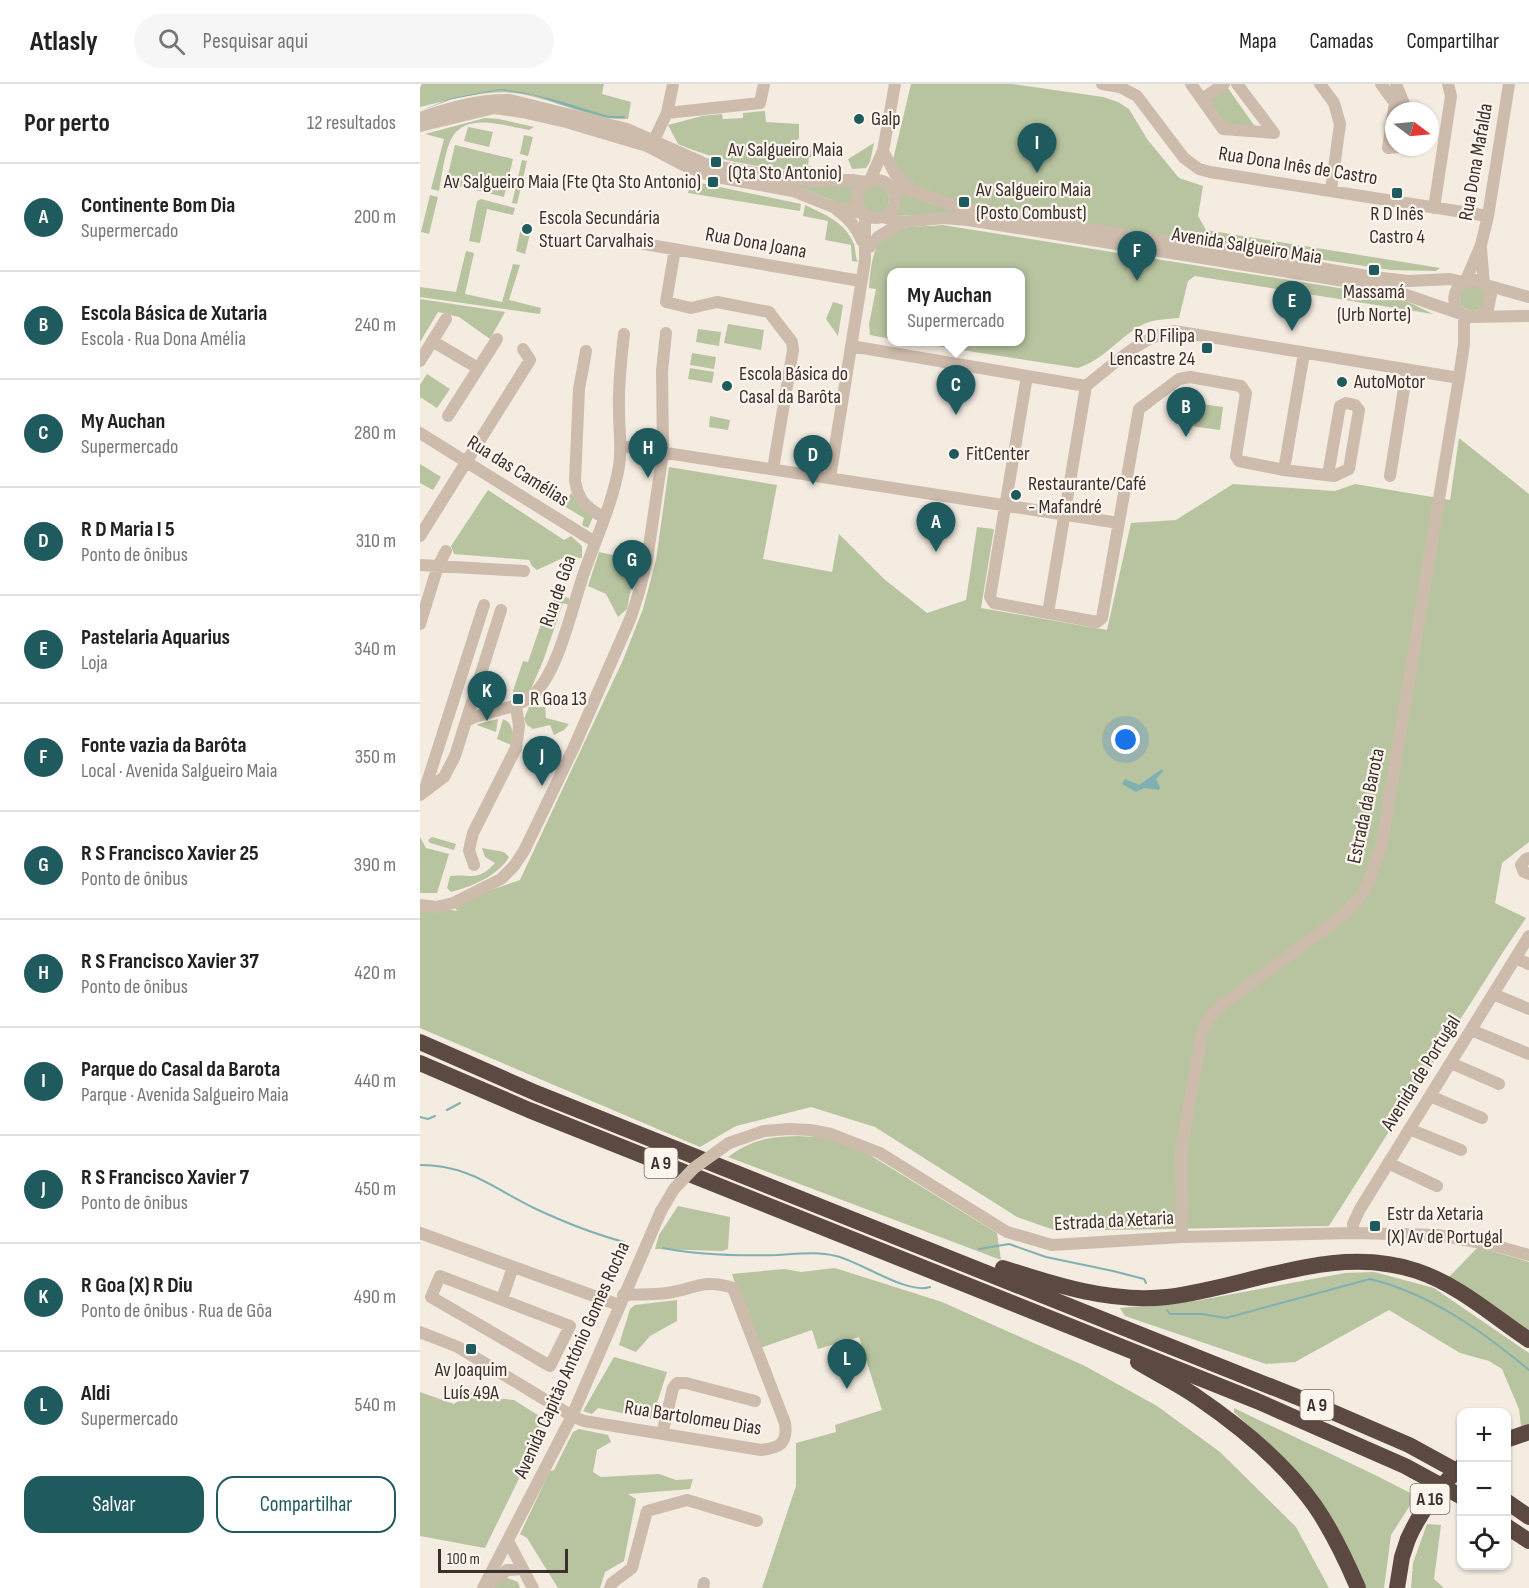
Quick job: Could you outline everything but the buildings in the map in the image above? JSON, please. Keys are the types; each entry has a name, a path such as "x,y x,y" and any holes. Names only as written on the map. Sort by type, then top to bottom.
{"highway":[{"name":"A 9","path":"420,1042 536,1093 1341,1415 1409,1445 1457,1472"},
{"name":"A 9","path":"420,1063 529,1110 1257,1401 1405,1466 1457,1495"},
{"path":"892,1235 949,1248 1058,1285 1126,1297 1146,1298 1185,1294 1328,1263 1382,1263 1418,1271 1435,1279 1466,1296 1529,1340"},
{"path":"1096,1337 1196,1396 1259,1444 1315,1506 1344,1556 1358,1588"},
{"path":"1511,1438 1529,1432"},
{"name":"A 16","path":"1397,1588 1402,1557 1408,1539 1430,1499 1457,1470"},
{"path":"1511,1504 1529,1517"},
{"path":"1511,1529 1529,1541"}],"street":[{"path":"654,140 667,113 673,84"},
{"path":"667,113 760,103 764,84"},
{"path":"865,260 864,214 857,202 857,196 861,186 868,181 883,151 895,84"},
{"name":"Rua Dona Inês de Castro","path":"1102,84 1135,88 1184,159 1199,169 1488,216"},
{"path":"1191,84 1223,129 1274,133 1237,84"},
{"path":"1202,99 1224,84"},
{"path":"1320,84 1334,103 1340,124 1330,190"},
{"path":"1382,84 1394,102"},
{"path":"1396,84 1403,102"},
{"path":"1434,208 1451,96 1448,84"},
{"name":"Rua Dona Mafalda","path":"1465,281 1481,245 1488,216 1509,84"},
{"path":"420,118 457,107 493,100 510,100 610,124 654,140 708,165 808,181 879,180 889,185"},
{"path":"420,126 494,108 522,112 566,122 646,146 685,166 711,176 793,191 833,207 880,217 891,211 895,201 889,185 883,151"},
{"path":"883,151 895,174 912,189"},
{"name":"Avenida Salgueiro Maia","path":"889,185 912,189 957,207 1074,228 1398,280 1476,280 1529,297"},
{"path":"833,207 846,215 857,228 863,242 865,260"},
{"path":"830,478 865,260 880,217"},
{"name":"Avenida Salgueiro Maia","path":"880,217 903,222 943,218 958,219 1395,291 1431,305 1470,315 1508,318 1529,316"},
{"path":"870,247 878,237 903,222"},
{"name":"Rua Dona Joana","path":"644,244 861,281"},
{"name":"Rua Dona Mafalda","path":"1481,245 1485,284"},
{"path":"675,249 666,302 691,308 717,302 769,312 792,342 793,350 773,469"},
{"path":"1465,281 1455,291 1454,302 1470,315 1488,309 1491,299 1485,284"},
{"name":"Estrada da Barota","path":"1182,1237 1181,1151 1202,1033 1209,1018 1222,1005 1341,917 1360,897 1373,873 1382,843 1470,315"},
{"path":"420,361 446,319"},
{"path":"1048,614 1086,386 1149,339 1162,332 1174,331 1459,378"},
{"path":"420,905 436,907 453,903 501,879 514,866 524,851 574,747 635,607 647,560 663,452 662,371 666,333"},
{"name":"Rua de Gôa","path":"466,721 475,716 516,706 533,695 543,683 555,659 604,518 619,467 621,446 619,410 624,334"},
{"path":"448,416 497,339"},
{"path":"432,341 478,368"},
{"path":"851,346 1086,386"},
{"path":"420,536 530,360 523,349"},
{"path":"586,351 579,389 575,481 578,495 586,506 604,518"},
{"path":"1284,470 1304,353"},
{"path":"1390,476 1407,370"},
{"path":"1027,376 990,597 994,603 1097,622 1102,618 1139,409 1179,379 1190,377 1241,386 1246,393 1236,456 1239,461 1284,470 1334,476 1349,469 1359,410 1355,405 1346,403 1341,406 1328,475"},
{"name":"Rua das Camélias","path":"420,433 595,542"},
{"path":"621,446 1119,523"},
{"path":"420,624 438,566 446,551"},
{"path":"420,565 524,571"},
{"path":"423,792 484,605"},
{"path":"423,792 444,777 455,756 501,610"},
{"path":"474,866 469,850 473,833 516,748 519,726 516,706"},
{"path":"1529,858 1521,865 1524,872 1529,874"},
{"name":"Avenida de Portugal","path":"1353,1233 1353,1224 1360,1209 1529,936"},
{"path":"1515,958 1529,964"},
{"path":"1493,994 1529,1009"},
{"path":"1471,1030 1529,1054"},
{"path":"1451,1063 1499,1084"},
{"path":"1430,1096 1482,1118"},
{"path":"1409,1129 1461,1150"},
{"name":"Estrada da Xetaria","path":"661,1211 674,1189 694,1168 729,1143 764,1131 810,1130 831,1134 880,1153 1007,1232 1052,1245 1182,1237 1353,1233 1438,1235 1493,1245 1529,1256"},
{"path":"1388,1163 1437,1186"},
{"name":"Avenida Capitão António Gomes Rocha","path":"484,1588 572,1416 661,1211"},
{"path":"420,1233 513,1267 621,1300"},
{"path":"502,1299 513,1267"},
{"path":"440,1276 502,1299 570,1326 550,1366 431,1297 440,1276"},
{"name":"Rua Bartolomeu Dias","path":"420,1332 458,1347 584,1421 760,1450 775,1449 783,1442 786,1432 785,1423 733,1288 721,1284 697,1284 669,1293 621,1300"},
{"path":"662,1434 673,1388 677,1383 686,1383 755,1401"},
{"path":"610,1588 612,1583 632,1568 647,1511 687,1500 757,1521"},
{"path":"508,1541 531,1587"},
{"path":"484,1588 507,1570 522,1569"}],"green space":[{"path":"422,84 604,84 602,94 631,102 628,119 601,117 534,97 508,93 470,96 420,107"},
{"path":"911,84 1012,84 1103,97 1118,102 1129,109 1147,139 1179,178 1203,186 1198,216 1206,230 1440,268 1436,271 1391,270 985,209 931,193 906,181 892,164"},
{"path":"1225,84 1256,128 1224,125 1205,98"},
{"path":"765,111 766,122 799,124 799,139 796,140 795,149 814,150 813,157 809,157 808,166 812,167 812,170 821,171 820,174 748,164 695,151 678,144 668,125 702,116 722,114 723,119 743,118 743,113"},
{"path":"485,118 534,127 529,130 500,124 478,123 460,129 453,136 448,147 439,191 431,189 444,139 425,134"},
{"path":"468,127 493,132 489,147 464,141"},
{"path":"524,135 533,137 528,156 520,154"},
{"path":"874,143 870,162 866,168 852,169 848,159"},
{"path":"455,145 513,159 504,197 446,183"},
{"path":"522,160 527,161 517,204 512,203"},
{"path":"691,181 801,204 800,211 688,193"},
{"path":"784,182 857,184 853,194 854,209 801,188 783,184"},
{"path":"875,185 885,189 889,199 885,209 875,213 865,209 861,199 865,189"},
{"path":"896,188 929,203 966,214 891,216 899,201"},
{"path":"430,195 438,197 429,234 421,232"},
{"path":"481,199 515,208 513,215 487,209 480,243 469,241 477,201"},
{"path":"805,205 834,220 845,230 854,244 858,262 852,261 851,245 825,240 828,221 803,216"},
{"path":"522,223 532,226 525,254 516,251"},
{"path":"942,225 1383,295 1408,302 1433,314 1195,276 1188,281 1179,318 1146,323 1105,353 1078,368 936,346 1025,346 1025,268 887,268 887,338 870,335 869,324 876,289 869,288 875,252 883,238 899,229"},
{"path":"466,251 474,253 465,294 502,302 513,264 520,265 509,300 541,308 540,314 420,297 420,287 456,292"},
{"path":"1473,285 1482,289 1486,298 1482,307 1473,311 1464,307 1460,298 1464,289"},
{"path":"420,299 505,312 490,339 459,317 438,312 420,342"},
{"path":"833,302 843,305 838,336 826,319"},
{"path":"728,324 764,330 761,350 724,343"},
{"path":"698,329 721,332 719,346 696,342"},
{"path":"692,353 716,357 714,369 690,365"},
{"path":"690,368 714,372 712,383 688,379"},
{"path":"427,374 450,389 437,408 420,397 420,385"},
{"path":"1188,402 1223,407 1220,430 1184,425"},
{"path":"710,416 730,420 728,430 709,427"},
{"path":"1459,438 1529,494 1529,842 1502,863 1495,903 1526,918 1329,1226 1057,1231 1017,1217 875,1127 811,1107 736,1126 700,1147 420,1028 420,904 457,911 453,903 520,880 623,660 643,609 656,560 669,467 777,485 763,559 832,572 839,534 884,579 927,613 966,600 977,527 994,529 981,608 1107,630 1131,523 1176,520 1233,484 1335,491 1355,484 1450,500"},
{"path":"420,464 441,477 433,490 420,483"},
{"path":"488,490 564,540 571,536 582,546 582,558 565,557 537,570 529,560 454,554 451,546"},
{"path":"571,493 581,506 594,515 588,528 582,525 584,518 564,506"},
{"path":"599,552 622,557 628,552 634,556 632,567 639,569 633,588 631,588 627,609 618,617 606,594 588,586"},
{"path":"560,596 569,598 569,605 563,603 528,696 511,697 523,661 528,662 541,624 545,624 554,598"},
{"path":"485,693 502,699 501,703 490,706 482,705"},
{"path":"529,707 545,707 546,718 569,724 564,730 554,735 550,725 533,729 524,719"},
{"path":"498,719 496,732 477,725 478,724"},
{"path":"503,719 511,727 511,745 497,739"},
{"path":"420,837 426,848 449,854 437,893 420,893"},
{"path":"432,837 456,844 454,850 430,843 428,840"},
{"path":"482,848 504,852 509,857 491,875 475,884 451,892 447,888 450,876 478,875 495,863 485,857"},
{"path":"798,1136 831,1138 860,1149 997,1233 1001,1260 728,1157 745,1146 761,1140"},
{"path":"678,1206 730,1217 728,1249 722,1251 655,1249 659,1235"},
{"path":"1478,1247 1529,1262 1529,1331 1449,1277"},
{"path":"835,1268 942,1302 1085,1366 1157,1406 1220,1452 1296,1527 1329,1588 762,1588 796,1486 796,1443 836,1432 835,1425 882,1410 859,1337 818,1349 812,1330 757,1349 732,1274 784,1269 801,1272"},
{"path":"1374,1272 1434,1288 1529,1353 1529,1424 1521,1426 1519,1409 1502,1369 1489,1361 1460,1353 1389,1310 1295,1362 1266,1364 1125,1316 1120,1308 1195,1301 1345,1273"},
{"path":"677,1300 677,1321 650,1336 636,1352 619,1345 630,1309 635,1305"},
{"path":"614,1357 667,1372 652,1419 598,1408 592,1414 583,1411"},
{"path":"479,1387 493,1398 514,1400 547,1421 485,1548 420,1536 420,1392 454,1404"},
{"path":"1234,1408 1416,1496 1391,1535 1384,1588 1364,1588 1287,1462 1234,1412"},
{"path":"579,1429 608,1435 611,1442 597,1450 593,1472 601,1477 659,1474 676,1480 693,1479 690,1489 628,1494 636,1499 624,1561 605,1572 600,1588 558,1588 527,1538 520,1534 550,1471 554,1470 573,1432"},
{"path":"1427,1524 1441,1525 1434,1579 1444,1588 1411,1588 1413,1563"},
{"path":"505,1577 518,1582 520,1588 494,1588"}],"water":[{"path":"500,89 522,92 554,100 585,109 586,112 533,95 500,90 452,99 420,111 452,98"},
{"path":"1162,769 1163,771 1156,779 1159,790 1144,788 1136,792 1122,784 1125,779 1139,785"}],"waterway":[{"path":"585,110 608,117 624,117"},
{"path":"447,1110 460,1103"},
{"path":"420,1117 428,1119 435,1116"},
{"path":"420,1165 438,1166 468,1174 547,1214 624,1242"},
{"path":"979,1249 1009,1244 1046,1257 1144,1279 1146,1283"},
{"path":"663,1248 720,1254 829,1254 909,1286 930,1287"},
{"path":"1167,1310 1170,1314 1202,1314 1226,1318 1370,1279 1414,1294 1455,1315 1493,1341 1529,1370"}],"place":[{"name":"Galp","path":"859,119"},
{"name":"Av Salgueiro Maia (Qta Sto Antonio)","path":"716,162"},
{"name":"Parque do Casal da Barota","path":"1037,173"},
{"name":"Av Salgueiro Maia (Fte Qta Sto Antonio)","path":"713,182"},
{"name":"R D Inês Castro 4","path":"1397,193"},
{"name":"Av Salgueiro Maia (Posto Combust)","path":"964,202"},
{"name":"Escola Secundária Stuart Carvalhais","path":"527,229"},
{"name":"Massamá (Urb Norte)","path":"1374,270"},
{"name":"Fonte vazia da Barôta","path":"1137,281"},
{"name":"Pastelaria Aquarius","path":"1292,331"},
{"name":"R D Filipa Lencastre 24","path":"1207,348"},
{"name":"AutoMotor","path":"1342,382"},
{"name":"Escola Básica do Casal da Barôta","path":"727,386"},
{"name":"My Auchan","path":"956,415"},
{"name":"Escola Básica de Xutaria","path":"1186,437"},
{"name":"FitCenter","path":"954,454"},
{"name":"R S Francisco Xavier 37","path":"648,478"},
{"name":"R D Maria I 5","path":"813,485"},
{"name":"Restaurante/Café - Mafandré","path":"1016,495"},
{"name":"Continente Bom Dia","path":"936,552"},
{"name":"R S Francisco Xavier 25","path":"632,590"},
{"name":"R Goa 13","path":"518,699"},
{"name":"R Goa (X) R Diu","path":"487,721"},
{"name":"R S Francisco Xavier 7","path":"542,786"},
{"name":"Estr da Xetaria (X) Av de Portugal","path":"1375,1226"},
{"name":"Av Joaquim Luís 49A","path":"471,1349"},
{"name":"Aldi","path":"847,1389"}]}
